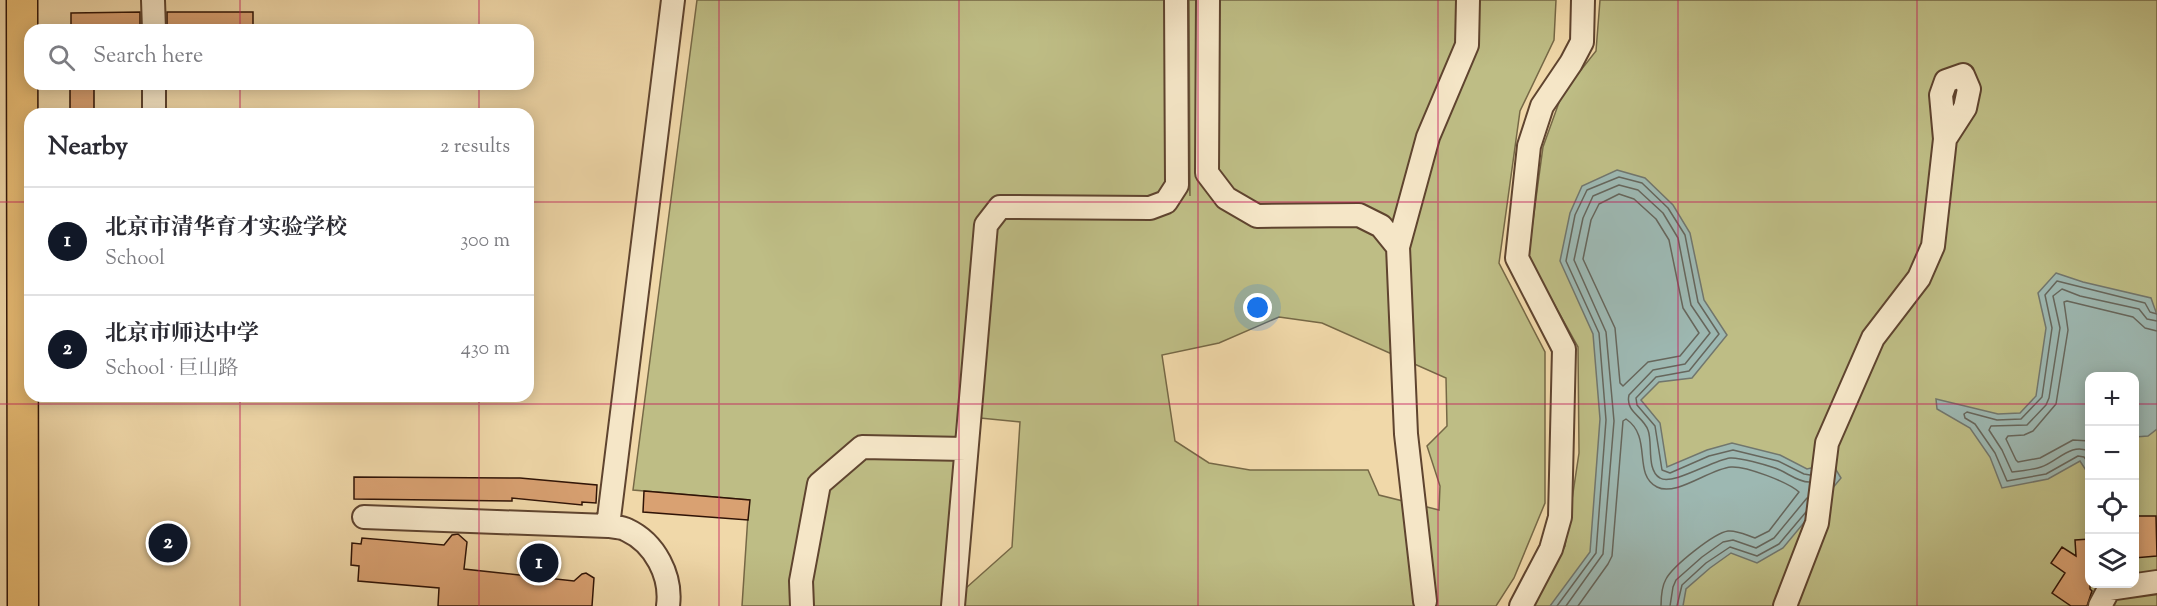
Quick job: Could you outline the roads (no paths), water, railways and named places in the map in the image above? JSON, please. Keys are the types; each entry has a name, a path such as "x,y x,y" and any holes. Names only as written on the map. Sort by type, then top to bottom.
{"main road":[{"path":"22,0 23,606"}],"street":[{"path":"153,0 154,24"},
{"path":"608,526 673,0"},
{"path":"953,606 986,225 1000,207 1150,208 1166,202 1177,184 1176,0"},
{"path":"1208,0 1207,173 1226,198 1257,216 1359,215 1380,226 1398,247"},
{"path":"1427,604 1406,434 1398,247 1428,137 1467,45 1468,0"},
{"path":"1521,606 1551,549 1560,517 1564,349 1517,258 1519,236 1529,146 1542,106 1571,63 1582,42 1583,0"},
{"path":"154,90 154,108"},
{"path":"1785,606 1817,523 1827,443 1873,338 1919,278 1933,246 1945,139"},
{"path":"802,606 801,581 819,484 862,447 966,449"},
{"path":"363,517 608,526 626,529 652,550 669,584 668,606"},
{"path":"2100,606 2109,589 2157,582"}],"water":[{"path":"1617,170 1645,178 1673,205 1690,233 1704,300 1727,335 1692,378 1659,382 1641,400 1660,423 1667,467 1707,450 1732,443 1780,455 1807,469 1832,463 1841,478 1783,548 1757,563 1731,553 1686,589 1683,606 1550,606 1590,552 1600,419 1593,334 1560,261 1570,213 1582,186"},
{"path":"2056,273 2083,282 2151,298 2157,315 2157,429 2148,436 2139,437 2139,372 2085,372 2085,469 2080,461 2048,479 2002,488 1990,457 1970,428 1937,409 1936,399 1998,414 2020,413 2036,396 2046,328 2038,293"}],"place":[{"name":"北京市师达中学","path":"168,543"},
{"name":"北京市清华育才实验学校","path":"539,563"}]}
